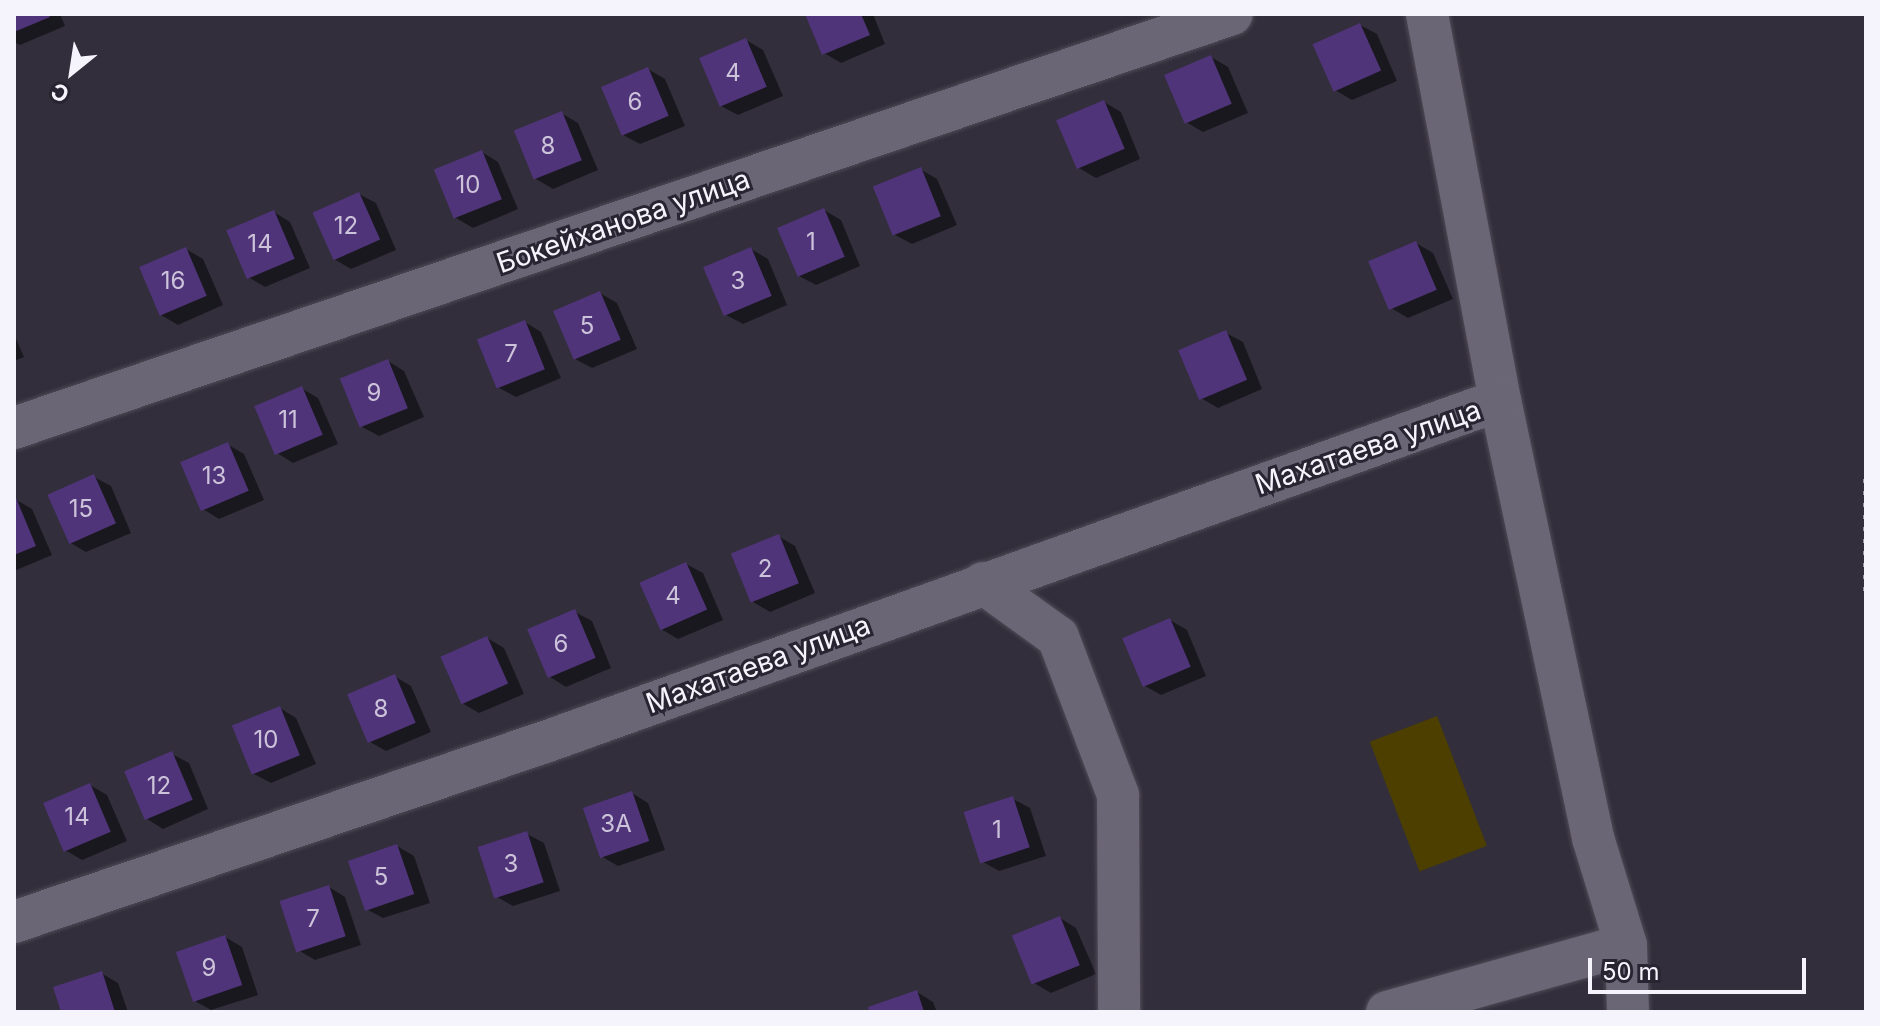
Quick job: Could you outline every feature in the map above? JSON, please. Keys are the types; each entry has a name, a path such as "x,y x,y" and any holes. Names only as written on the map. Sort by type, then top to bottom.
{"street":[{"name":"Бокейханова улица","path":"14,428 1232,14"},
{"path":"1427,14 1500,400 1593,838 1626,945 1628,1012"},
{"name":"Махатаева улица","path":"14,922 545,742 1500,400"},
{"path":"983,583 1058,637 1118,795 1119,1012"},
{"path":"1387,1012 1626,945"}],"shaded area":[{"path":"1437,716 1487,846 1420,872 1370,742"}],"building":[{"path":"14,14 48,14 50,17 14,32"},
{"path":"805,14 861,14 870,35 822,55"},
{"path":"1360,23 1381,71 1334,92 1312,44"},
{"path":"746,38 767,87 720,107 699,58"},
{"path":"1211,55 1232,104 1185,124 1164,75"},
{"path":"648,67 669,116 622,136 601,87"},
{"path":"1104,100 1125,149 1077,169 1056,120"},
{"path":"562,111 582,160 534,180 514,130"},
{"path":"482,150 502,199 454,219 434,169"},
{"path":"921,167 941,216 893,236 873,186"},
{"path":"359,192 380,240 334,260 312,213"},
{"path":"824,208 845,257 798,277 777,228"},
{"path":"274,210 295,259 247,279 226,230"},
{"path":"1416,241 1437,290 1389,310 1368,261"},
{"path":"186,247 207,296 160,316 139,267"},
{"path":"751,247 772,296 724,316 703,267"},
{"path":"600,291 621,340 574,360 553,311"},
{"path":"525,320 545,369 497,389 477,339"},
{"path":"1226,330 1247,380 1199,400 1178,350"},
{"path":"388,359 408,408 360,428 340,378"},
{"path":"302,386 323,435 275,455 254,406"},
{"path":"228,442 249,491 201,511 180,462"},
{"path":"94,474 116,523 69,544 47,495"},
{"path":"14,493 36,546 14,555"},
{"path":"779,534 799,583 751,603 731,553"},
{"path":"686,562 707,610 661,630 639,583"},
{"path":"575,609 596,658 548,678 527,629"},
{"path":"1170,618 1191,667 1143,687 1122,638"},
{"path":"487,636 508,684 462,704 440,657"},
{"path":"395,674 416,723 368,743 347,694"},
{"path":"280,706 300,755 252,775 232,725"},
{"path":"172,751 193,800 145,820 124,771"},
{"path":"90,783 111,832 64,852 43,803"},
{"path":"632,791 649,841 600,858 583,808"},
{"path":"1013,796 1030,847 980,863 964,812"},
{"path":"527,831 544,882 494,898 478,847"},
{"path":"397,844 414,894 365,911 348,861"},
{"path":"329,885 346,936 296,952 280,901"},
{"path":"1060,916 1080,965 1032,985 1012,935"},
{"path":"225,935 242,985 193,1002 176,952"},
{"path":"102,971 115,1012 61,1012 53,987"},
{"path":"917,990 924,1012 869,1012 868,1007"}],"railway":[{"path":"1866,479 1866,591"}]}
